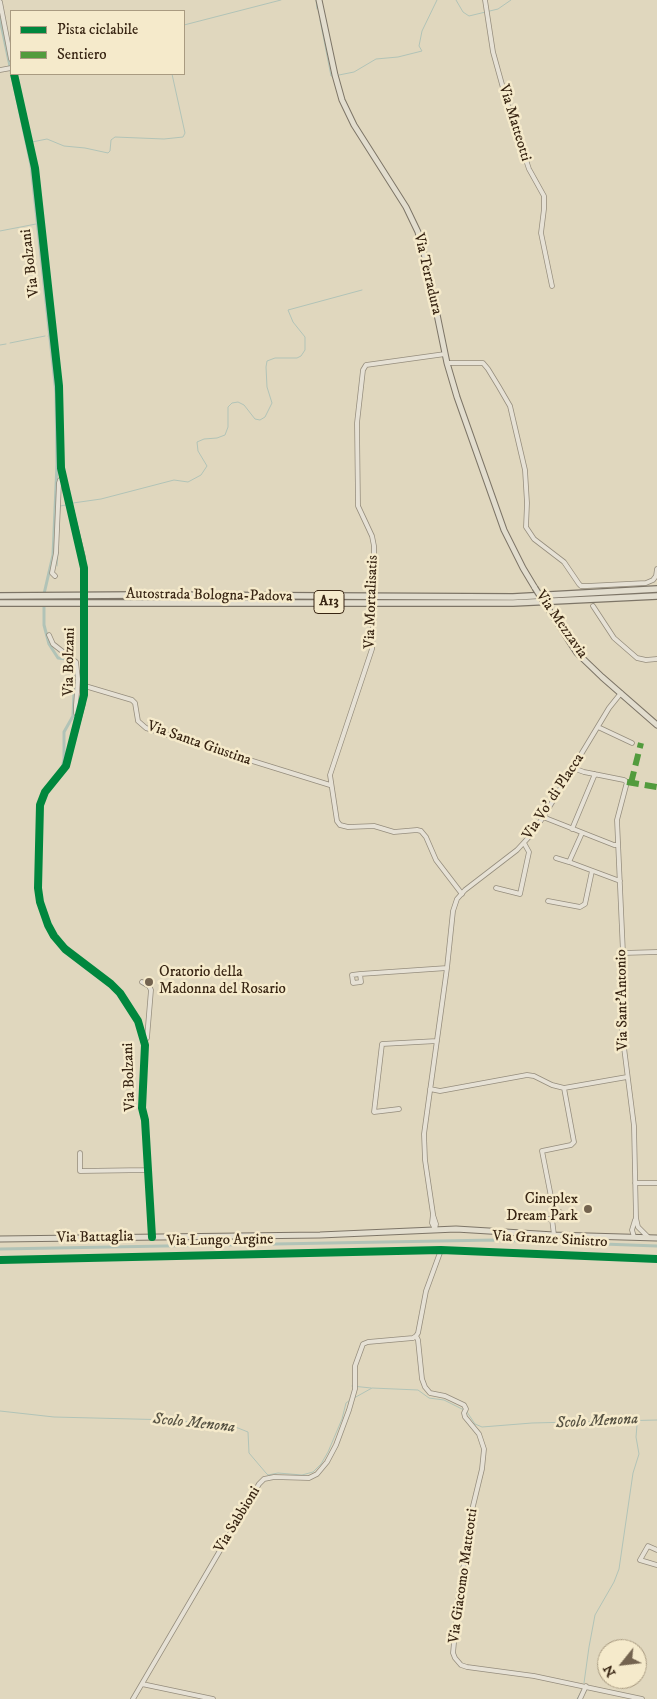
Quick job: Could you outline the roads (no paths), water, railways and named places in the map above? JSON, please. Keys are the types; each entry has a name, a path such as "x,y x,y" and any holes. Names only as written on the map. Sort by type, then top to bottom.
{"highway":[{"name":"Autostrada Bologna-Padova","path":"0,596 513,597 657,589"},
{"name":"Autostrada Bologna-Padova","path":"0,603 513,603 657,596"}],"main road":[{"name":"Via Terradura","path":"319,0 335,75 345,106 357,130 406,207 418,232 426,261 447,364 494,503"},
{"name":"Via Mezzavia","path":"494,503 512,547 577,653 657,725"},
{"name":"Via Battaglia","path":"0,1239 321,1234 435,1229 480,1229 554,1235 657,1238"}],"street":[{"name":"Via Matteotti","path":"484,0 493,52 526,162 544,196 541,228 552,286"},
{"path":"0,2 10,54"},
{"path":"0,70 10,68"},
{"name":"Via Bolzani","path":"14,75 35,168 59,386 60,462 83,557 84,588 85,686 83,704 66,766 45,792 40,805 38,888 40,902 54,936 65,949 111,984 127,1002 138,1021 144,1041 145,1058 142,1108 145,1120 152,1237"},
{"name":"Via Mortalisatis","path":"445,354 366,365 363,370 357,423 358,506 372,536 374,546 372,649 332,768 330,785 338,823 348,827 374,826 394,832 421,831 426,837 436,860 463,892"},
{"path":"447,364 482,363 499,387 510,406 525,470 526,527 534,539 564,562 581,586 646,583 656,576 657,569"},
{"name":"Via Bolzani","path":"55,576 52,573 56,553 59,483 63,478"},
{"path":"593,606 614,638 637,658 646,660 657,659"},
{"name":"Via Bolzani","path":"49,635 53,644 76,662 78,679 76,713 79,717"},
{"name":"Via Santa Giustina","path":"85,686 132,700 138,721 146,728 330,785"},
{"name":"Via Vo' di Placca","path":"435,1229 424,1147 453,911 463,892 524,843 574,768 609,708 621,693"},
{"path":"598,727 632,743"},
{"path":"572,829 595,774 574,768"},
{"name":"Via Sant'Antonio","path":"595,774 627,782 617,820 623,953 621,1024 634,1126 636,1218 638,1227"},
{"path":"543,817 618,845"},
{"path":"570,862 582,833"},
{"path":"496,888 520,894 529,852 524,843"},
{"path":"556,858 620,881"},
{"path":"548,901 580,907 585,904 592,871"},
{"path":"623,953 657,952"},
{"path":"360,974 447,968"},
{"name":"Via Bolzani","path":"142,982 149,986 151,990 147,1038 144,1041"},
{"path":"399,1109 374,1112 382,1044 437,1041"},
{"path":"430,1089 440,1091 527,1075 564,1088 627,1077"},
{"path":"560,1212 554,1212 542,1150 571,1145 574,1142 564,1088"},
{"path":"80,1152 80,1171 147,1170"},
{"path":"635,1183 657,1183"},
{"path":"422,1230 430,1224 433,1218 445,1229"},
{"path":"538,1218 552,1219 554,1235"},
{"name":"Via Sant'Antonio","path":"632,1230 636,1218"},
{"path":"634,1237 637,1234 638,1227"},
{"path":"638,1227 649,1238"},
{"path":"614,1237 624,1235 632,1230 634,1237"},
{"path":"416,1336 426,1291 441,1250"},
{"name":"Via Granze Sinistro","path":"441,1250 657,1259"},
{"name":"Via Lungo Argine","path":"0,1260 441,1250"},
{"name":"Via Sabbioni","path":"133,1699 255,1489 264,1479 309,1478 319,1472 327,1462 336,1445 352,1401 355,1389 355,1366 363,1344 413,1338 416,1336"},
{"name":"Via Giacomo Matteotti","path":"416,1336 422,1379 425,1387 430,1393 445,1396 464,1405 467,1420 480,1434 482,1439 483,1460 473,1506 458,1601 453,1653 455,1658 461,1665 467,1667 534,1676 642,1699"},
{"path":"657,1550 648,1546 640,1560 657,1566"},
{"path":"142,1684 213,1699"},
{"path":"580,1699 586,1686"}],"waterway":[{"path":"185,25 281,0"},
{"path":"316,0 317,9"},
{"path":"339,75 354,72 376,59 398,57 422,51 419,46 422,31 437,0"},
{"path":"456,0 463,12 469,16 498,9 511,0"},
{"path":"0,19 10,66"},
{"path":"320,20 331,76 333,76"},
{"path":"12,75 31,165 56,393 57,464 53,555 44,594"},
{"path":"32,142 47,139 64,146 108,153 111,140 115,137 164,139 183,137 185,133 172,75"},
{"path":"0,231 36,224"},
{"path":"73,503 101,499 174,480 188,482 201,475 207,466 198,451 197,442 225,435 228,427 228,407 232,403 238,402 244,405 255,419 260,420 265,417 272,403 267,387 267,361 275,358 297,358 305,350 305,337 293,322 288,310 362,290"},
{"path":"10,343 45,336"},
{"path":"0,345 6,344"},
{"path":"58,543 60,506 66,505"},
{"path":"57,566 58,552"},
{"path":"44,605 44,625 49,644 58,658 67,659 74,663 75,669 73,716 64,732 62,768"},
{"path":"0,1249 495,1240 657,1246"},
{"path":"352,1386 371,1388"},
{"name":"Scolo Menona","path":"354,1398 372,1388 418,1390 429,1398 444,1400 464,1410"},
{"name":"Scolo Menona","path":"0,1411 54,1417 173,1420 238,1428 248,1432 249,1453 268,1475 278,1473 302,1475 313,1472 321,1464 342,1419 346,1403 350,1400"},
{"name":"Scolo Menona","path":"467,1412 475,1424 482,1427 532,1423 657,1420"},
{"path":"584,1683 595,1615 614,1582 619,1569 633,1473 639,1454 636,1437 637,1425"},
{"path":"577,1699 581,1692"}],"place":[{"name":"Oratorio della Madonna del Rosario","path":"149,982"},
{"name":"Cineplex Dream Park","path":"588,1209"}]}
